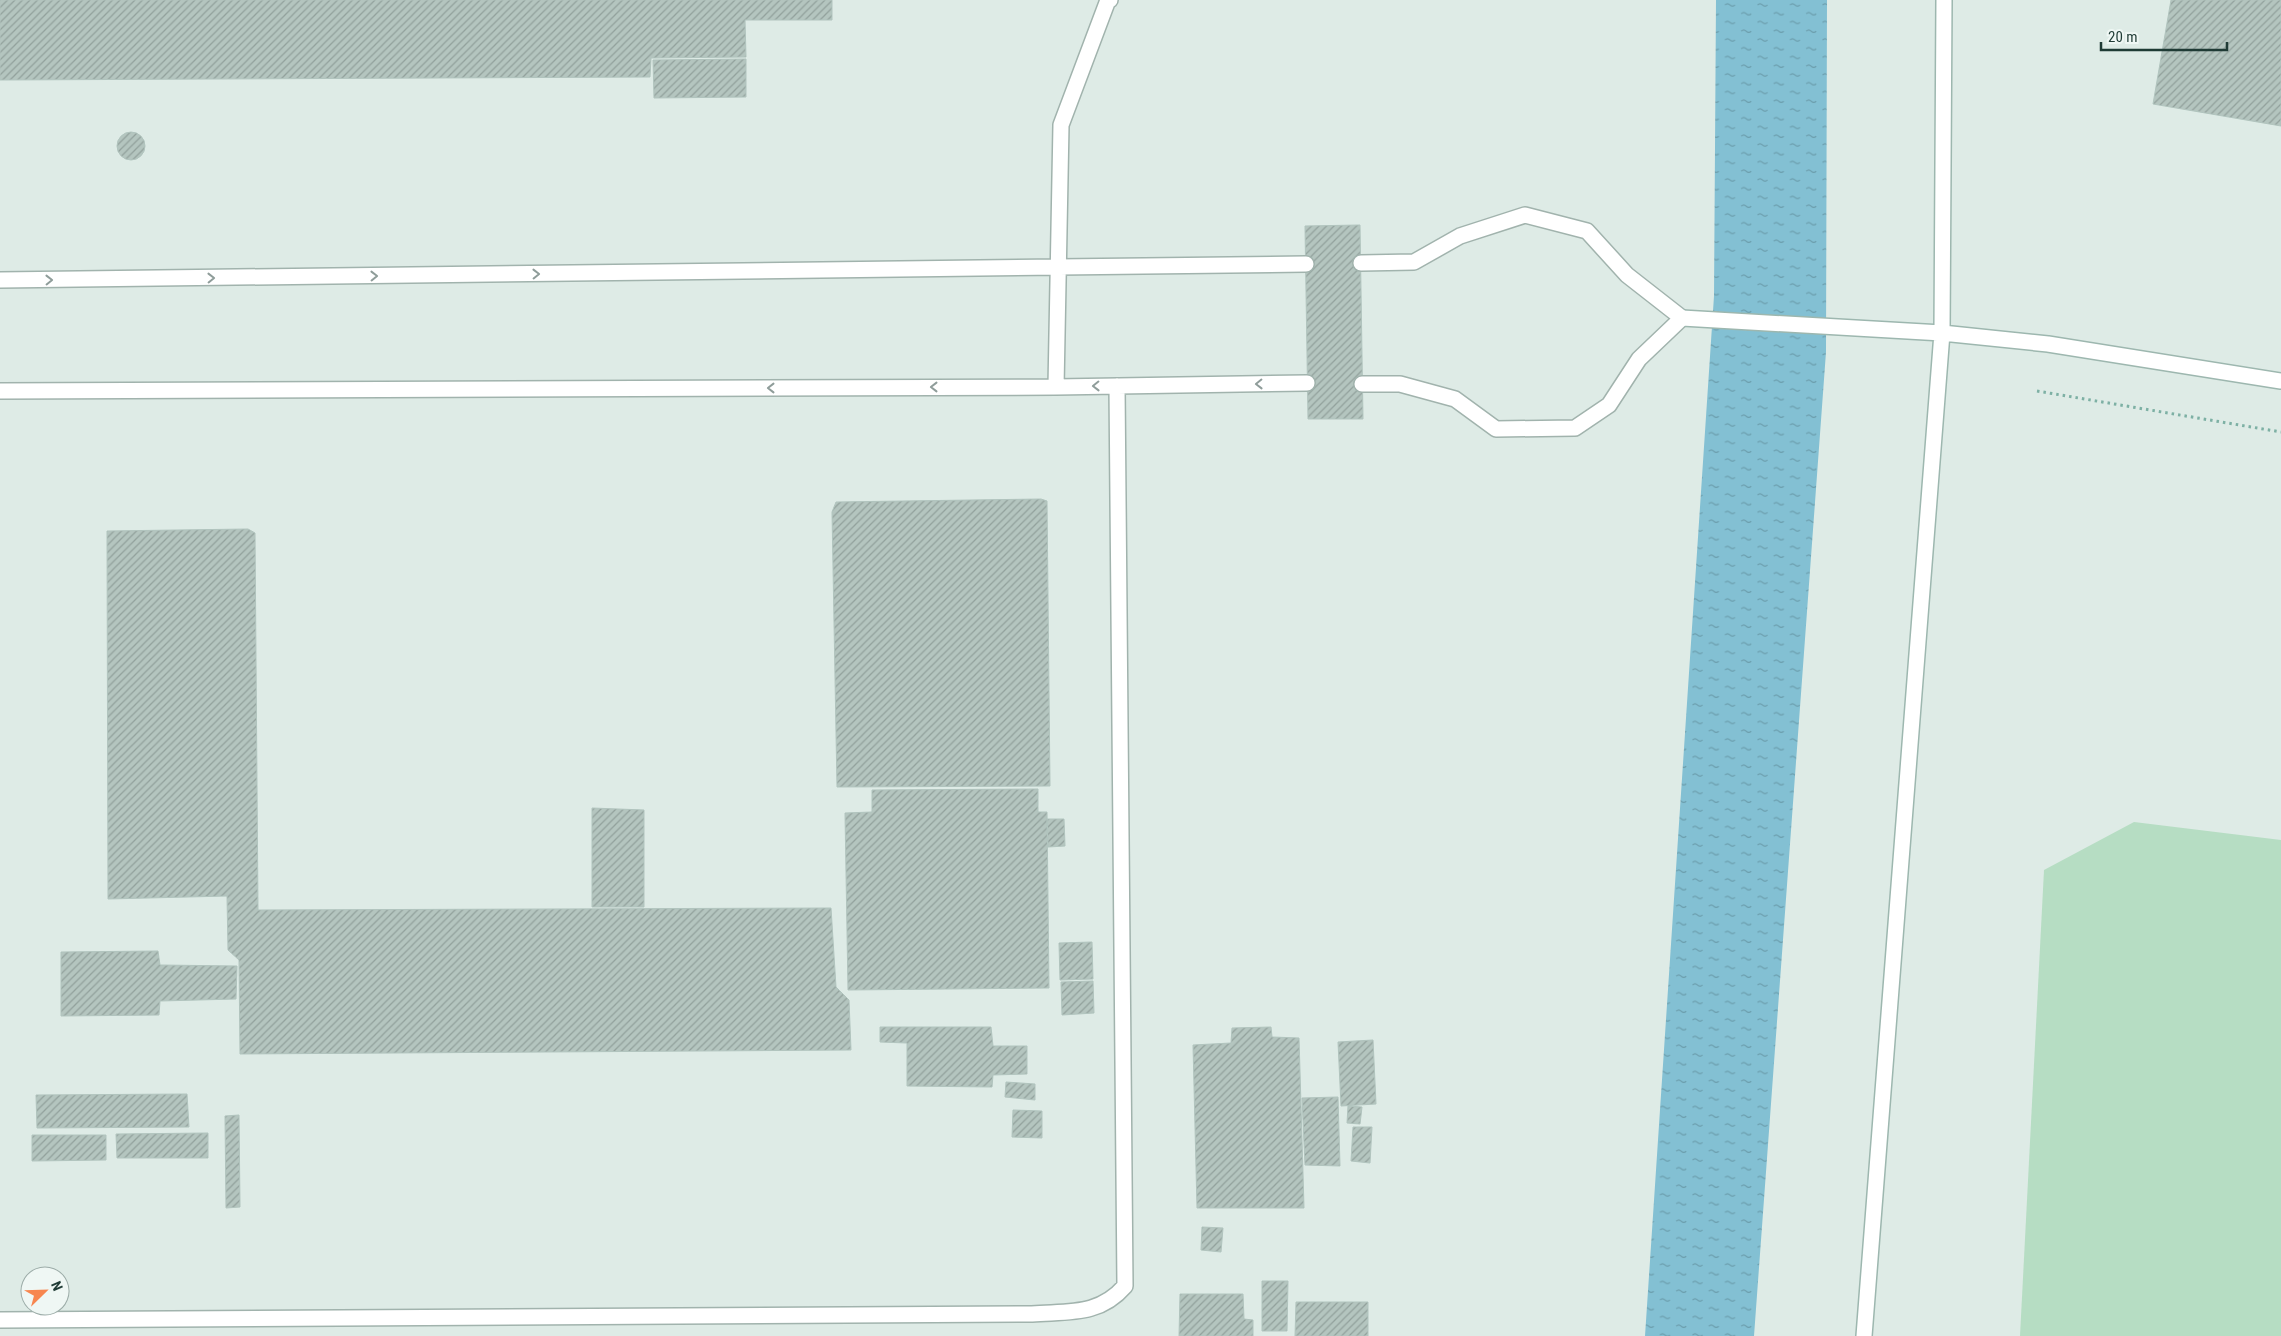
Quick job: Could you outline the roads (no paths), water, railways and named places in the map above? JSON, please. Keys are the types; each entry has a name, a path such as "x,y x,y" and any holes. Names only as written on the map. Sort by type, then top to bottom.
{"street":[{"path":"1056,387 1061,125 1108,0 1110,0"},
{"path":"1864,1336 1942,333 1944,0"},
{"path":"1361,263 1414,262 1460,236 1525,215 1587,231 1627,275 1682,318 1875,328 2048,344 2281,381"},
{"path":"0,280 1306,264"},
{"path":"1362,384 1400,384 1455,399 1496,429 1575,428 1609,405 1639,359 1682,318"},
{"path":"0,391 1056,387 1307,383"},
{"path":"0,1320 1032,1314 1093,1310 1114,1299 1125,1286 1117,386"}],"water":[{"path":"1716,0 1827,0 1826,352 1754,1336 1645,1336 1714,296"}]}
